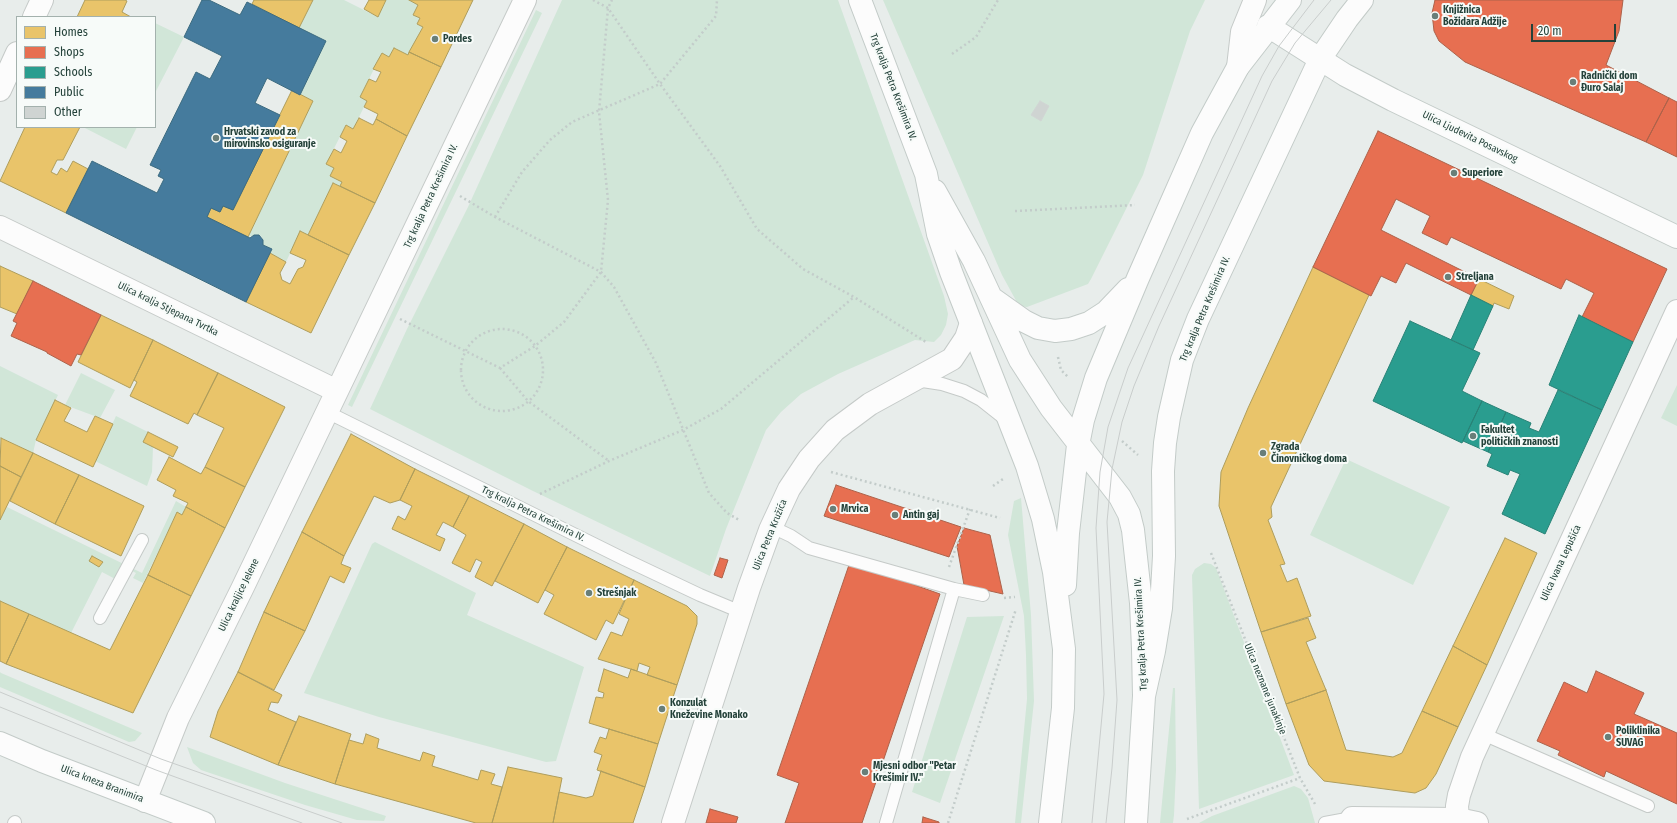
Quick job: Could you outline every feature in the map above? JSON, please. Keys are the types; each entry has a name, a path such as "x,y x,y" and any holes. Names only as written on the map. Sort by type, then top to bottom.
{"street":[{"path":"34,16 42,0"},
{"name":"Trg kralja Petra Krešimira IV.","path":"337,391 525,0"},
{"name":"Trg kralja Petra Krešimira IV.","path":"860,0 926,174 974,261 1020,360 1047,402 1078,445 1120,497 1129,514 1133,530 1141,603 1144,696 1136,823"},
{"path":"1238,67 1242,32 1255,0"},
{"name":"Trg kralja Petra Krešimira IV.","path":"1062,624 1068,533 1078,445 1083,420 1096,378 1202,133 1238,67 1268,26 1290,0"},
{"name":"Trg kralja Petra Krešimira IV.","path":"1144,696 1154,651 1162,602 1164,556 1163,471 1165,443 1169,417 1182,360 1198,319 1320,59 1362,0"},
{"name":"Ulica Ljudevita Posavskog","path":"1268,26 1345,75 1393,100 1677,237"},
{"path":"0,90 16,55"},
{"name":"Trg kralja Petra Krešimira IV.","path":"926,174 938,234 951,272 1027,466 1043,519 1054,572 1062,624 1064,655 1063,708 1050,823"},
{"name":"Ulica kralja Stjepana Tvrtka","path":"0,227 337,391"},
{"path":"990,296 1024,321 1038,328 1055,331 1071,329 1088,323 1106,312 1138,278"},
{"name":"Ulica Ivana Lepušića","path":"1467,821 1457,806 1459,795 1472,757 1677,310"},
{"name":"Ulica Petra Kružića","path":"673,823 741,612 772,527 789,489 809,460 835,430 870,404 913,379 952,359 966,338 971,323"},
{"name":"Ulica kraljice Jelene","path":"145,801 178,718 337,391"},
{"name":"Ulica kneza Branimira","path":"0,743 204,823"},
{"path":"1352,818 1467,821"}],"lane":[{"path":"913,379 942,384 964,391 981,400 1011,424"},
{"name":"Trg kralja Petra Krešimira IV.","path":"327,412 624,559 700,595 741,612"},
{"path":"772,527 791,536 809,548 948,587 983,595"},
{"path":"100,618 142,540"},
{"path":"886,823 948,587"},
{"path":"1483,734 1648,806"},
{"path":"1325,823 1352,818"}],"path":[{"path":"593,0 608,8 660,84 720,166 758,229 803,269 854,297 926,342"},
{"path":"500,368 535,346 564,322 602,272 608,200 599,112 608,8 612,0"},
{"path":"495,217 522,172 550,140 572,122 599,112 660,84 716,16 717,0"},
{"path":"952,54 976,37 998,0"},
{"path":"460,196 495,217 602,272 614,287 656,363 709,493 727,514 739,520"},
{"path":"1015,211 1135,205"},
{"path":"534,497 609,461 683,430 721,409 854,297"},
{"path":"400,319 500,368 528,401 609,461"},
{"path":"507,329 518,332 528,338 535,346 541,356 544,368 542,380 536,395 528,401 511,411 495,411 475,402 467,393 462,382 460,366 465,351 472,341 482,333 493,330 507,329"},
{"path":"1057,350 1061,370 1073,383"},
{"path":"1122,441 1139,456"},
{"path":"830,472 1000,518"},
{"path":"948,587 970,510"},
{"name":"Ulica neznane junakinje","path":"1211,553 1300,778 1312,796 1318,810"},
{"path":"948,823 1016,609"},
{"path":"1187,819 1300,778"}],"green space":[{"path":"313,0 344,0 378,17 386,0 409,0 418,5 413,15 420,18 417,24 423,27 408,55 394,48 389,57 382,53 360,97 367,101 353,129 346,125 326,164 334,168 330,176 342,182 340,186 333,183 308,235 300,232 286,262 270,253 272,249 263,245 261,236 256,235 248,237 313,101 300,95 326,41 299,28"},
{"path":"562,0 838,0 944,296 948,314 946,325 941,335 934,342 915,340 838,374 801,394 781,412 766,430 726,529 710,576 533,491 370,409 407,329 468,207"},
{"path":"883,0 1205,0 1190,31 1143,175 1088,284 1027,307 1019,306 1002,275"},
{"path":"536,10 542,13 352,407 348,405"},
{"path":"156,23 184,37 156,91"},
{"path":"85,128 136,128 126,149"},
{"path":"0,366 58,395 36,440 33,453 2,438 0,441"},
{"path":"81,373 115,390 100,418 65,405"},
{"path":"1677,385 1677,426 1661,418"},
{"path":"116,416 148,432 153,447 152,472 147,486 95,461"},
{"path":"1346,459 1450,507 1413,585 1310,535"},
{"path":"1021,498 1031,615 1034,701 1021,823 1015,823 1027,699 1026,655 1024,616 1008,535 1014,501"},
{"path":"176,501 186,507 182,515 177,513 143,583 133,578 136,573 126,568 119,581 102,572 71,633 0,601 0,520 7,507 142,573"},
{"path":"375,542 476,593 467,615 584,667 556,761 546,762 379,717 304,693 372,544"},
{"path":"1204,563 1211,564 1216,568 1294,775 1199,809 1192,575 1195,569"},
{"path":"1004,616 940,803 912,792 967,617"},
{"path":"0,672 142,733 135,741 129,742 0,687"},
{"path":"1173,688 1175,688 1176,770 1174,815 1173,823 1160,823"},
{"path":"187,747 285,783 386,816 384,821 357,820 305,805 201,770 193,763"},
{"path":"1294,786 1301,789 1308,798 1315,823 1199,823 1212,816"}],"building: Homes":[{"path":"85,0 127,1 122,12 129,16 77,16"},
{"path":"254,0 313,0 299,28 252,4"},
{"path":"369,0 386,0 378,17 364,9"},
{"name":"Pordes","path":"409,0 473,0 441,67 409,52 423,27 417,24 420,18 413,15 418,5"},
{"path":"394,48 408,55 409,52 441,67 407,136 376,119 378,114 364,107 367,101 360,97 369,79 376,82 381,72 373,69 382,53 389,57"},
{"path":"292,90 313,101 248,237 207,217 211,208 220,212 223,206 233,210"},
{"path":"359,118 373,125 376,119 407,136 375,203 340,186 342,182 330,176 334,168 326,164 334,149 341,153 347,141 340,137 346,125 353,129"},
{"path":"25,128 79,128 63,160 57,160 51,172 57,175 61,168 67,172 73,161 88,169 66,213 0,181"},
{"path":"333,183 375,203 349,255 308,235"},
{"path":"300,231 349,255 311,333 246,302 270,253 286,262 280,273 282,280 290,284 298,269 303,267 306,260 290,253"},
{"path":"0,266 33,281 17,314 0,307"},
{"name":"Zgrada Činovničkog doma","path":"1313,267 1369,295 1271,507 1272,517 1268,520 1285,564 1280,565 1287,582 1297,578 1311,616 1261,632 1219,506 1221,472 1248,408"},
{"path":"1479,279 1514,296 1509,309 1494,303 1493,306 1471,295"},
{"path":"101,315 153,340 130,388 78,362"},
{"path":"153,340 218,373 197,415 194,413 188,424 130,396 137,382 134,380"},
{"path":"218,373 285,407 245,487 205,467 224,428 197,415"},
{"path":"55,400 71,408 64,421 87,432 95,416 113,424 93,467 36,440"},
{"path":"148,432 178,447 173,457 143,442"},
{"path":"351,434 415,469 400,500 390,503 374,496 344,556 302,532"},
{"path":"1,438 33,453 21,477 0,466"},
{"path":"33,453 79,475 55,524 10,501"},
{"path":"169,457 201,474 205,467 245,487 225,528 186,507 188,503 173,496 176,490 157,480"},
{"path":"0,466 21,477 0,520"},
{"path":"415,469 469,496 453,527 443,522 436,535 445,539 440,551 392,529 398,516 405,520 412,506 400,500"},
{"path":"79,475 144,506 121,556 55,524"},
{"path":"469,496 524,524 492,586 475,577 482,562 476,559 470,572 452,563 466,535 453,527"},
{"path":"186,507 225,528 191,596 148,575 177,512 182,515"},
{"path":"524,524 567,547 538,603 495,581"},
{"path":"302,532 344,556 341,564 351,568 344,583 330,576 305,631 264,612"},
{"path":"1505,538 1537,553 1487,665 1453,646"},
{"name":"Strešnjak","path":"567,547 634,580 613,624 606,620 596,640 544,614 554,595 545,590"},
{"path":"92,556 103,562 99,567 89,561"},
{"path":"148,575 191,596 133,713 6,664 29,614 110,650"},
{"path":"634,580 687,606 697,616 697,624 677,685 647,675 650,667 639,663 637,671 598,659 611,632 622,636 629,619 619,614"},
{"path":"0,601 29,614 6,664 0,661"},
{"path":"264,612 305,631 274,690 238,672"},
{"path":"1308,618 1316,638 1306,642 1326,690 1286,704 1261,632"},
{"path":"1453,646 1487,665 1458,727 1422,711"},
{"path":"604,669 628,678 631,669 677,685 658,744 589,723 596,697 603,698 604,693 598,691"},
{"path":"238,672 282,695 278,703 271,702 268,710 296,722 278,765 210,737 218,711"},
{"path":"1326,690 1346,750 1393,757 1402,753 1422,711 1458,727 1436,774 1426,788 1415,793 1324,781 1309,765 1286,704"},
{"path":"299,716 351,734 335,784 278,765"},
{"path":"609,729 658,744 645,787 597,770 602,755 594,752 600,737 606,739"},
{"path":"366,734 379,739 377,748 420,761 423,752 435,756 432,766 478,780 481,770 495,774 491,784 502,787 492,823 476,823 335,784 349,740 363,744"},
{"path":"508,767 562,778 553,823 492,823"},
{"path":"601,771 645,787 633,823 553,823 559,792 586,798 593,796"}],"building: Shops":[{"name":"Radnički dom Đuro Salaj","path":"1435,0 1623,0 1619,31 1606,65 1669,98 1646,142 1465,62 1439,41 1434,31 1432,13"},
{"path":"1669,98 1677,102 1677,157 1646,142"},
{"path":"1378,131 1667,269 1633,342 1582,317 1594,293 1566,279 1561,289 1451,237 1447,245 1422,233 1430,216 1396,199 1381,230 1479,279 1471,295 1406,263 1396,283 1381,276 1371,296 1313,267"},
{"path":"33,281 101,315 81,355 77,354 71,366 47,352 11,336 17,323 13,321"},
{"path":"836,485 961,527 949,557 824,516"},
{"path":"964,528 990,535 1003,594 964,585 957,546"},
{"path":"720,558 728,560 722,578 714,575"},
{"path":"850,562 940,594 862,823 785,823 799,783 777,775"},
{"name":"Poliklinika SUVAG","path":"1596,671 1644,693 1634,714 1677,733 1677,804 1606,771 1604,777 1558,755 1560,751 1537,741 1564,682 1587,693"},
{"path":"710,809 738,817 736,823 706,823"},
{"path":"923,817 939,822 939,823 922,823"}],"building: Schools":[{"path":"1471,295 1493,306 1473,350 1451,340"},
{"path":"1579,315 1633,342 1602,410 1549,385"},
{"path":"1410,321 1480,353 1462,391 1482,401 1462,443 1373,401"},
{"path":"1558,390 1602,410 1545,534 1502,514 1520,474 1510,470 1508,475 1487,466 1492,454 1488,452 1506,412 1531,423 1529,428 1539,432"},
{"path":"1482,401 1506,412 1488,452 1463,441"}],"building: Public":[{"name":"Hrvatski zavod za mirovinsko osiguranje","path":"202,0 209,0 240,15 247,2 326,41 300,95 267,78 255,103 280,115 233,210 223,206 220,212 211,208 207,217 250,238 254,235 259,235 263,240 263,245 272,249 246,302 66,213 92,161 157,193 164,179 158,176 161,170 150,165 196,72 210,79 222,56 184,37"}],"building: Other":[{"path":"1040,101 1049,106 1041,121 1031,115"}],"tram line":[{"path":"1092,823 1104,694 1096,528 1100,472 1108,427 1128,368 1262,76 1279,46 1314,0"},
{"path":"1106,823 1117,700 1107,522 1112,469 1122,422 1134,386 1159,326 1272,81 1295,43 1331,0"},
{"path":"0,692 161,759 342,823"},
{"path":"0,707 156,770 302,823"}],"place":[{"name":"Knjižnica Božidara Adžije","path":"1435,16"},
{"name":"Pordes","path":"435,39"},
{"name":"Radnički dom Đuro Salaj","path":"1573,82"},
{"name":"Hrvatski zavod za mirovinsko osiguranje","path":"216,138"},
{"name":"Superiore","path":"1454,173"},
{"name":"Streljana","path":"1448,277"},
{"name":"Fakultet političkih znanosti","path":"1473,436"},
{"name":"Zgrada Činovničkog doma","path":"1263,453"},
{"name":"Mrvica","path":"833,509"},
{"name":"Antin gaj","path":"895,515"},
{"name":"Strešnjak","path":"589,593"},
{"name":"Konzulat Kneževine Monako","path":"662,709"},
{"name":"Poliklinika SUVAG","path":"1608,737"},
{"name":"Mjesni odbor \"Petar Krešimir IV.\"","path":"865,772"}]}
